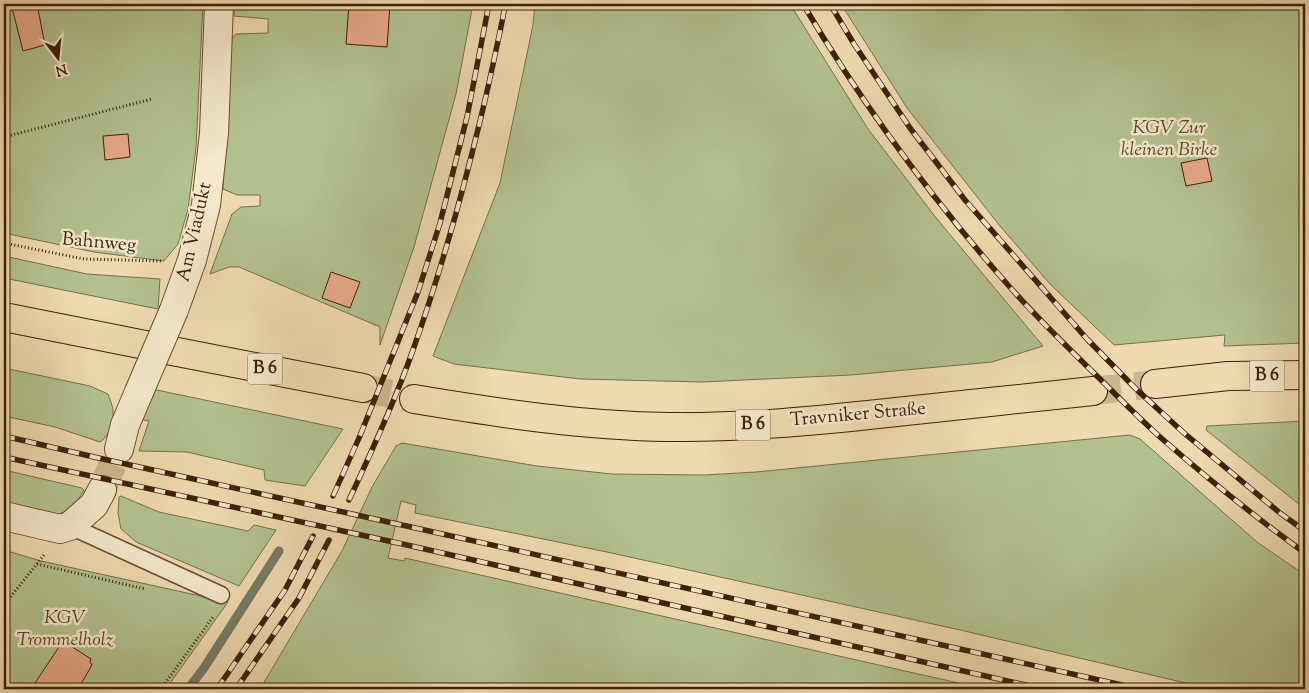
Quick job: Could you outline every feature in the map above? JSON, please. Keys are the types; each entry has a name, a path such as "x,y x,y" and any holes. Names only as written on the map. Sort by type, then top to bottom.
{"main road":[{"name":"B 6","path":"4,317 363,388"},
{"name":"B 6","path":"1155,384 1228,376 1305,375"},
{"name":"Travniker Straße","path":"414,399 511,415 588,423 668,427 746,425 829,419 1093,391"}],"street":[{"name":"Am Viadukt","path":"119,449 126,425 174,310 192,260 206,205 213,142 219,4"},
{"path":"4,516 65,528 94,506 102,490"}],"lane":[{"path":"65,528 221,595"}],"path":[{"path":"4,136 152,99"},
{"name":"Bahnweg","path":"4,243 84,259 192,260"},
{"path":"4,605 65,528"},
{"path":"37,564 153,590"},
{"path":"161,689 216,613"}],"green space":[{"path":"4,4 203,4 196,148 188,209 178,244 164,261 94,252 4,233"},
{"path":"234,4 473,4 456,94 414,247 380,345 380,327 239,267 229,267 210,274 232,214 241,207 260,206 260,195 237,195 223,189 232,38 236,34 268,33 268,19 234,16"},
{"path":"535,4 790,4 868,129 937,219 1043,346 992,362 851,375 702,382 580,379 454,364 433,356 500,183 533,25"},
{"name":"KGV Zur kleinen Birke","path":"841,4 1305,4 1305,343 1224,346 1225,335 1114,345 1050,284 1000,226 907,108"},
{"path":"4,256 87,274 160,279 158,309 4,278"},
{"path":"4,368 90,386 108,394 112,404 113,418 108,434 100,442 55,427 4,416"},
{"path":"152,389 343,429 305,486 265,480 264,470 187,452 139,451 149,421 139,419"},
{"path":"1305,421 1305,509 1206,430 1207,426"},
{"path":"1130,435 1140,439 1257,542 1305,575 1305,689 1211,689 960,630 607,552 415,513 416,505 401,501 388,558 404,561 405,558 985,689 260,689 342,551 372,487 396,446 402,443 537,466 612,474 704,475 756,472"},
{"path":"4,470 84,490 73,508 59,514 39,517 4,508"},
{"path":"121,496 159,512 248,531 254,525 276,530 239,586 136,542 121,529 118,513 119,497"},
{"name":"KGV Trommelholz","path":"4,550 41,561 228,602 166,689 4,689"}],"building":[{"path":"11,4 37,4 45,45 23,51"},
{"path":"349,4 390,4 387,47 346,44"},
{"path":"128,134 130,157 105,160 103,136"},
{"path":"1207,158 1212,181 1186,186 1181,163"},
{"path":"331,272 360,282 350,308 322,298"},
{"path":"63,641 91,659 92,665 78,689 31,689"}],"waterway":[{"path":"188,689 204,668 279,551"}],"tunnel":[{"path":"1093,391 1155,384"},
{"path":"363,388 414,399"},
{"path":"102,490 119,449"}],"railway":[{"path":"333,496 359,438 418,292 440,223 467,117 489,4"},
{"path":"349,500 399,388 432,293 474,147 505,4"},
{"path":"803,4 825,41 899,149 952,219 1019,297 1063,343 1160,437 1231,497 1305,553"},
{"path":"830,4 854,44 910,128 965,200 1087,339 1136,389 1184,433 1280,513 1305,531"},
{"path":"4,436 1140,689"},
{"path":"4,457 407,545 1043,689"},
{"path":"217,689 285,590 313,536"},
{"path":"236,689 299,598 329,540"}]}
